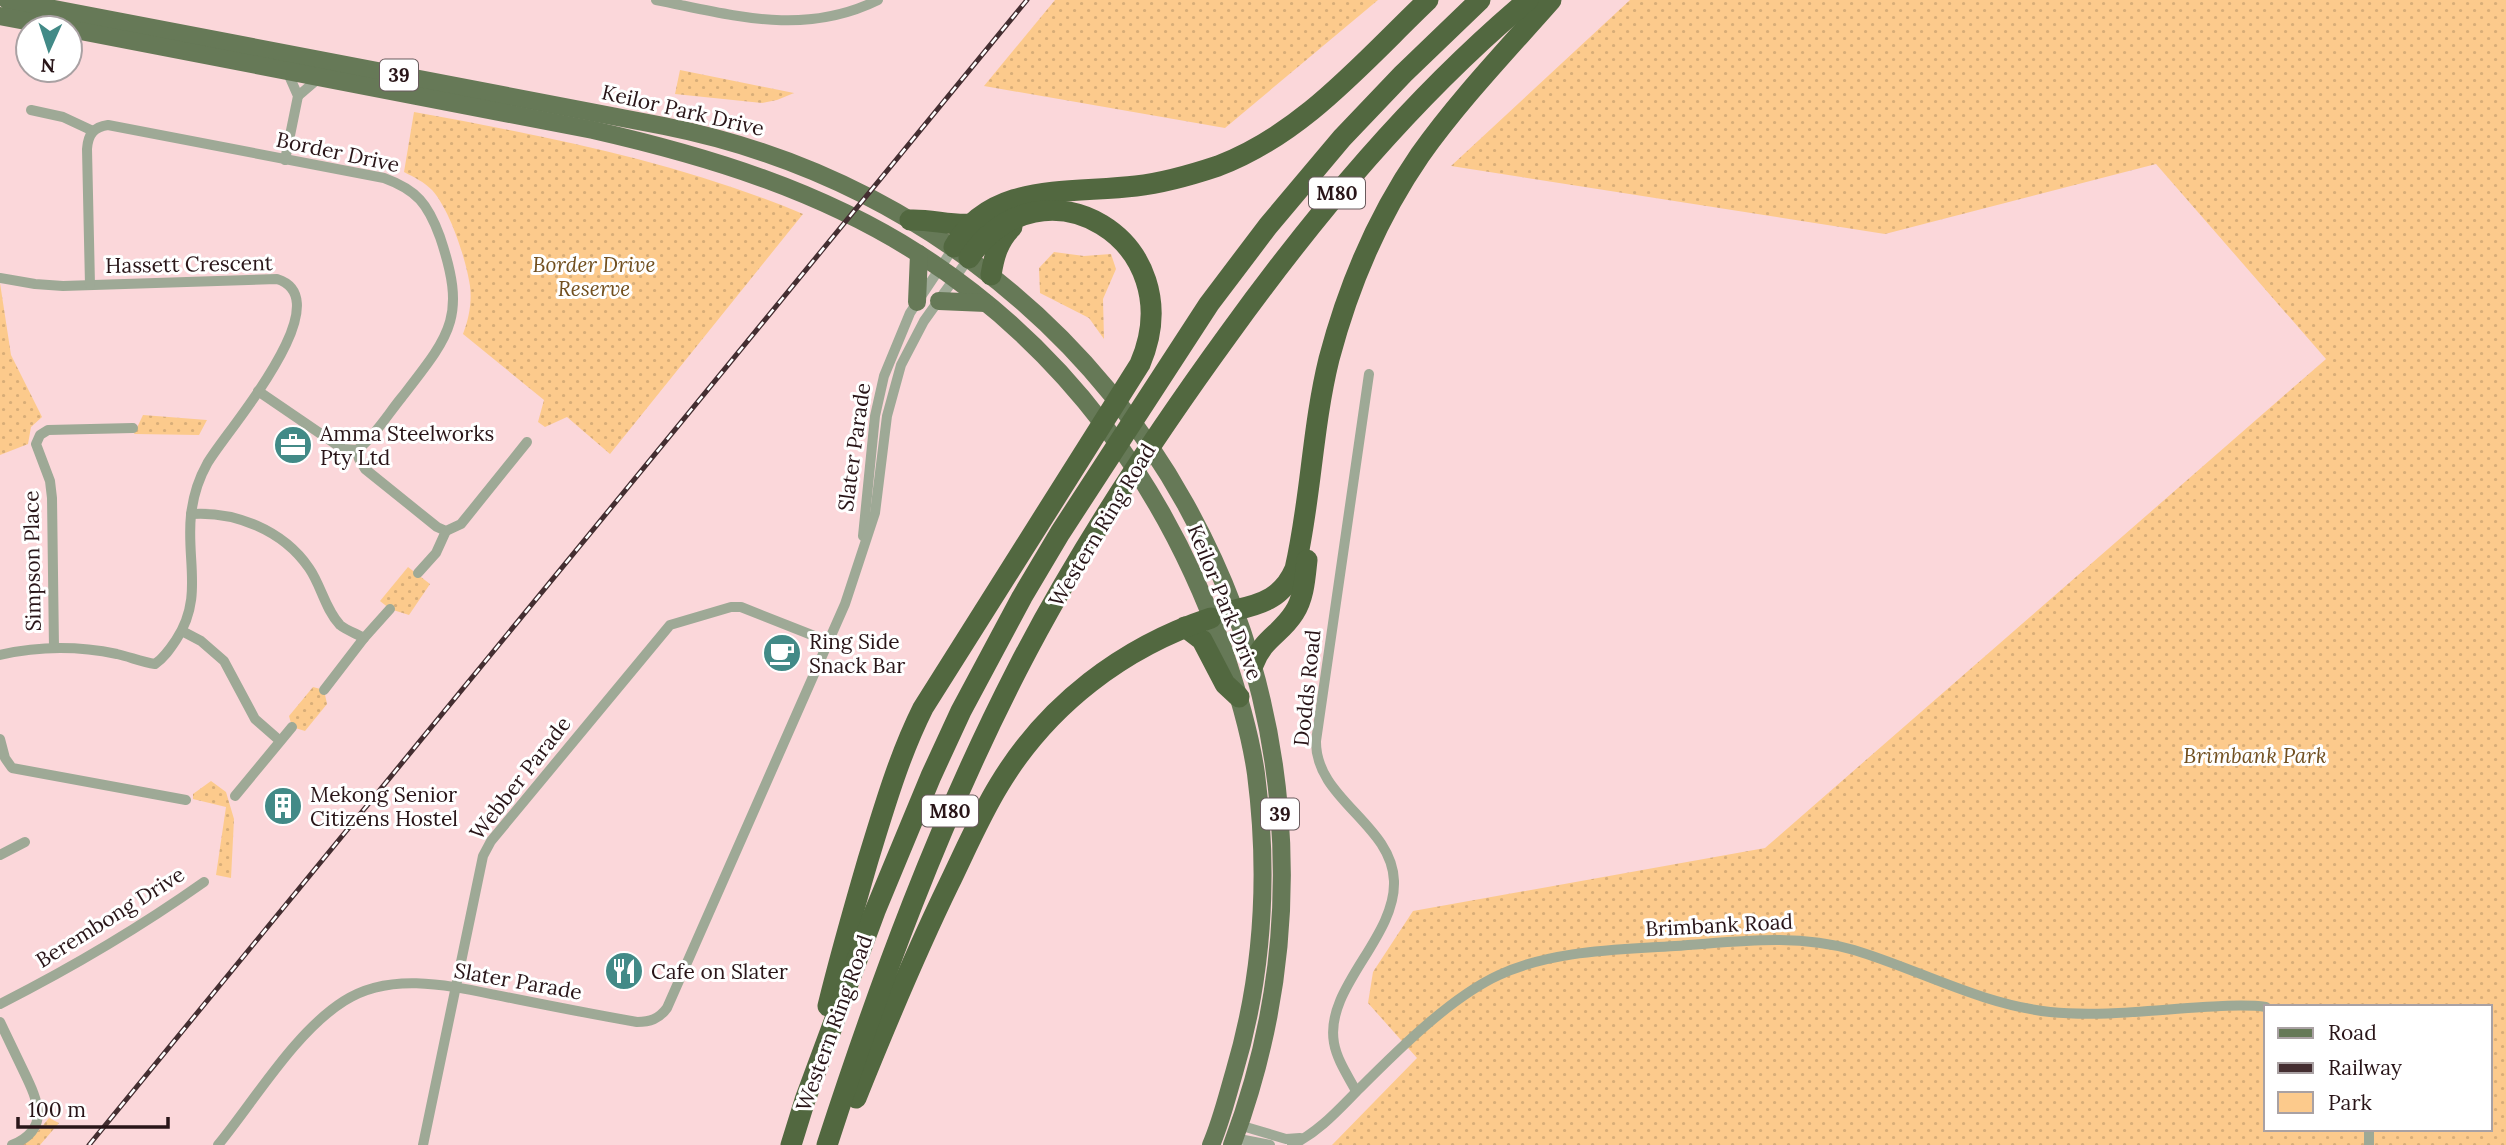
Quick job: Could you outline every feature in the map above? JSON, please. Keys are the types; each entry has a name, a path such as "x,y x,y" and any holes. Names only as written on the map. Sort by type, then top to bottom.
{"highway":[{"path":"953,262 961,235 991,208 1027,196 1163,182 1219,165 1266,143 1313,110 1429,0"},
{"name":"Western Ring Road","path":"791,1145 875,911 931,776 961,711 1022,597 1060,533 1209,304 1268,226 1342,138 1403,74 1480,0"},
{"name":"Western Ring Road","path":"827,1145 884,975 949,812 1019,665 1117,496 1174,409 1274,270 1313,222 1418,102 1528,0"},
{"path":"1235,610 1269,601 1290,580 1298,556 1332,348 1352,289 1379,225 1406,177 1434,137 1551,0"},
{"path":"805,1100 840,956 891,783 913,728 923,708 1133,376 1148,344 1152,311 1150,289 1142,267 1122,240 1096,220 1072,213 1038,212 1024,216 996,229 953,262"},
{"path":"991,275 998,245 1024,216"},
{"path":"915,223 930,219 960,225 972,224"},
{"path":"1253,665 1260,648 1292,616 1301,597 1310,538 1314,446"},
{"path":"836,1145 919,945 984,814 1009,770 1041,727 1090,681 1143,647 1211,618"},
{"path":"1185,627 1202,640 1225,684 1239,697"}],"main road":[{"name":"Keilor Park Drive","path":"7,0 690,131 770,154 836,181 915,223 953,262 986,303 1027,339 1085,400 1123,449 1149,489 1183,552 1211,618 1239,697 1255,772 1263,888 1258,960 1246,1033 1214,1139"},
{"name":"Keilor Park Drive","path":"84,32 653,144 731,166 820,200 874,227 919,254 991,275 1048,325 1099,378 1164,467 1198,526 1235,610 1261,694 1278,793 1282,884 1277,965 1267,1032 1235,1136"},
{"path":"917,302 919,254"},
{"path":"939,301 986,303"},
{"path":"1211,618 1235,610"},
{"path":"1214,1139 1235,1136"}],"street":[{"path":"656,0 785,22 828,18 878,0"},
{"path":"285,160 298,96 286,71"},
{"path":"298,96 319,78"},
{"name":"Border Drive","path":"31,110 63,117 93,131 108,125 384,178 414,192 433,218 451,271 453,315 434,355 357,450"},
{"path":"90,285 87,187 88,140 93,131"},
{"name":"Slater Parade","path":"224,1144 302,1037 345,1000 373,988 397,984 456,988 637,1022 647,1022 662,1014 845,604 875,513 887,416 897,376 918,330 939,301 953,262"},
{"name":"Slater Parade","path":"863,546 864,514 880,390 898,338 917,302 953,262"},
{"name":"Hassett Crescent","path":"0,275 48,285 277,279 287,283 293,290 295,300 286,348 274,371 200,476 191,514 194,577 188,617 182,631 162,660 155,664 96,650 54,648 0,655"},
{"name":"Dodds Road","path":"1356,1091 1336,1051 1333,1036 1335,1017 1342,999 1390,913 1394,893 1393,871 1391,861 1379,840 1330,783 1319,763 1316,748 1368,374"},
{"path":"258,391 343,449 357,450 365,468 437,527 446,531"},
{"name":"Simpson Place","path":"54,648 52,498 50,481 36,444 35,431 133,428"},
{"path":"418,573 436,553 446,531 461,524 527,442"},
{"path":"191,514 210,514 241,520 274,535 309,568 341,625 364,638"},
{"name":"Webber Parade","path":"424,1145 483,856 491,841 670,625 732,607 741,607 827,642"},
{"path":"324,690 390,609"},
{"path":"182,631 214,651 224,661 255,719 279,740"},
{"path":"234,796 292,727"},
{"path":"0,739 5,758 12,768 188,801"},
{"path":"0,855 25,842"},
{"name":"Berembong Drive","path":"0,1004 73,966 204,882"},
{"name":"Brimbank Road","path":"1292,1145 1309,1137 1324,1125 1356,1091 1452,1005 1484,983 1518,967 1604,951 1745,940 1796,940 1854,950 1979,997 2032,1009 2088,1014 2240,1005 2264,1007"},
{"path":"0,1022 38,1105 33,1130 15,1144"},
{"path":"1235,1136 1286,1139 1309,1137"},
{"path":"1235,1136 1270,1145"}],"green space":[{"path":"1055,0 1378,0 1225,128 984,86"},
{"name":"Brimbank Park","path":"1630,0 2506,0 2506,1145 1332,1145 1417,1058 1368,1003 1373,972 1413,911 1765,848 2326,359 2156,164 1885,234 1451,166"},
{"path":"680,70 794,93 762,103 675,94"},
{"name":"Border Drive Reserve","path":"414,112 562,141 660,165 803,214 610,454 567,417 545,427 538,422 544,400 463,334 470,310 471,292 456,235 432,190 404,172"},
{"path":"1054,252 1084,256 1111,254 1116,269 1103,299 1104,339 1089,318 1040,293 1039,268"},
{"path":"0,283 11,355 42,417 31,427 28,444 0,455"},
{"path":"143,415 207,420 199,435 134,434"},
{"path":"408,567 430,584 409,615 390,609 380,601"},
{"path":"313,687 324,690 327,704 305,731 292,727 289,716"},
{"path":"211,781 226,792 234,819 231,878 216,875 226,807 193,799 193,794"},
{"path":"49,1118 59,1123 40,1145 21,1145 39,1130"}],"railway":[{"path":"89,1145 1027,0"}],"place":[{"name":"Amma Steelworks Pty Ltd","path":"293,445"},
{"name":"Ring Side Snack Bar","path":"782,653"},
{"name":"Mekong Senior Citizens Hostel","path":"283,806"},
{"name":"Cafe on Slater","path":"624,971"}]}
